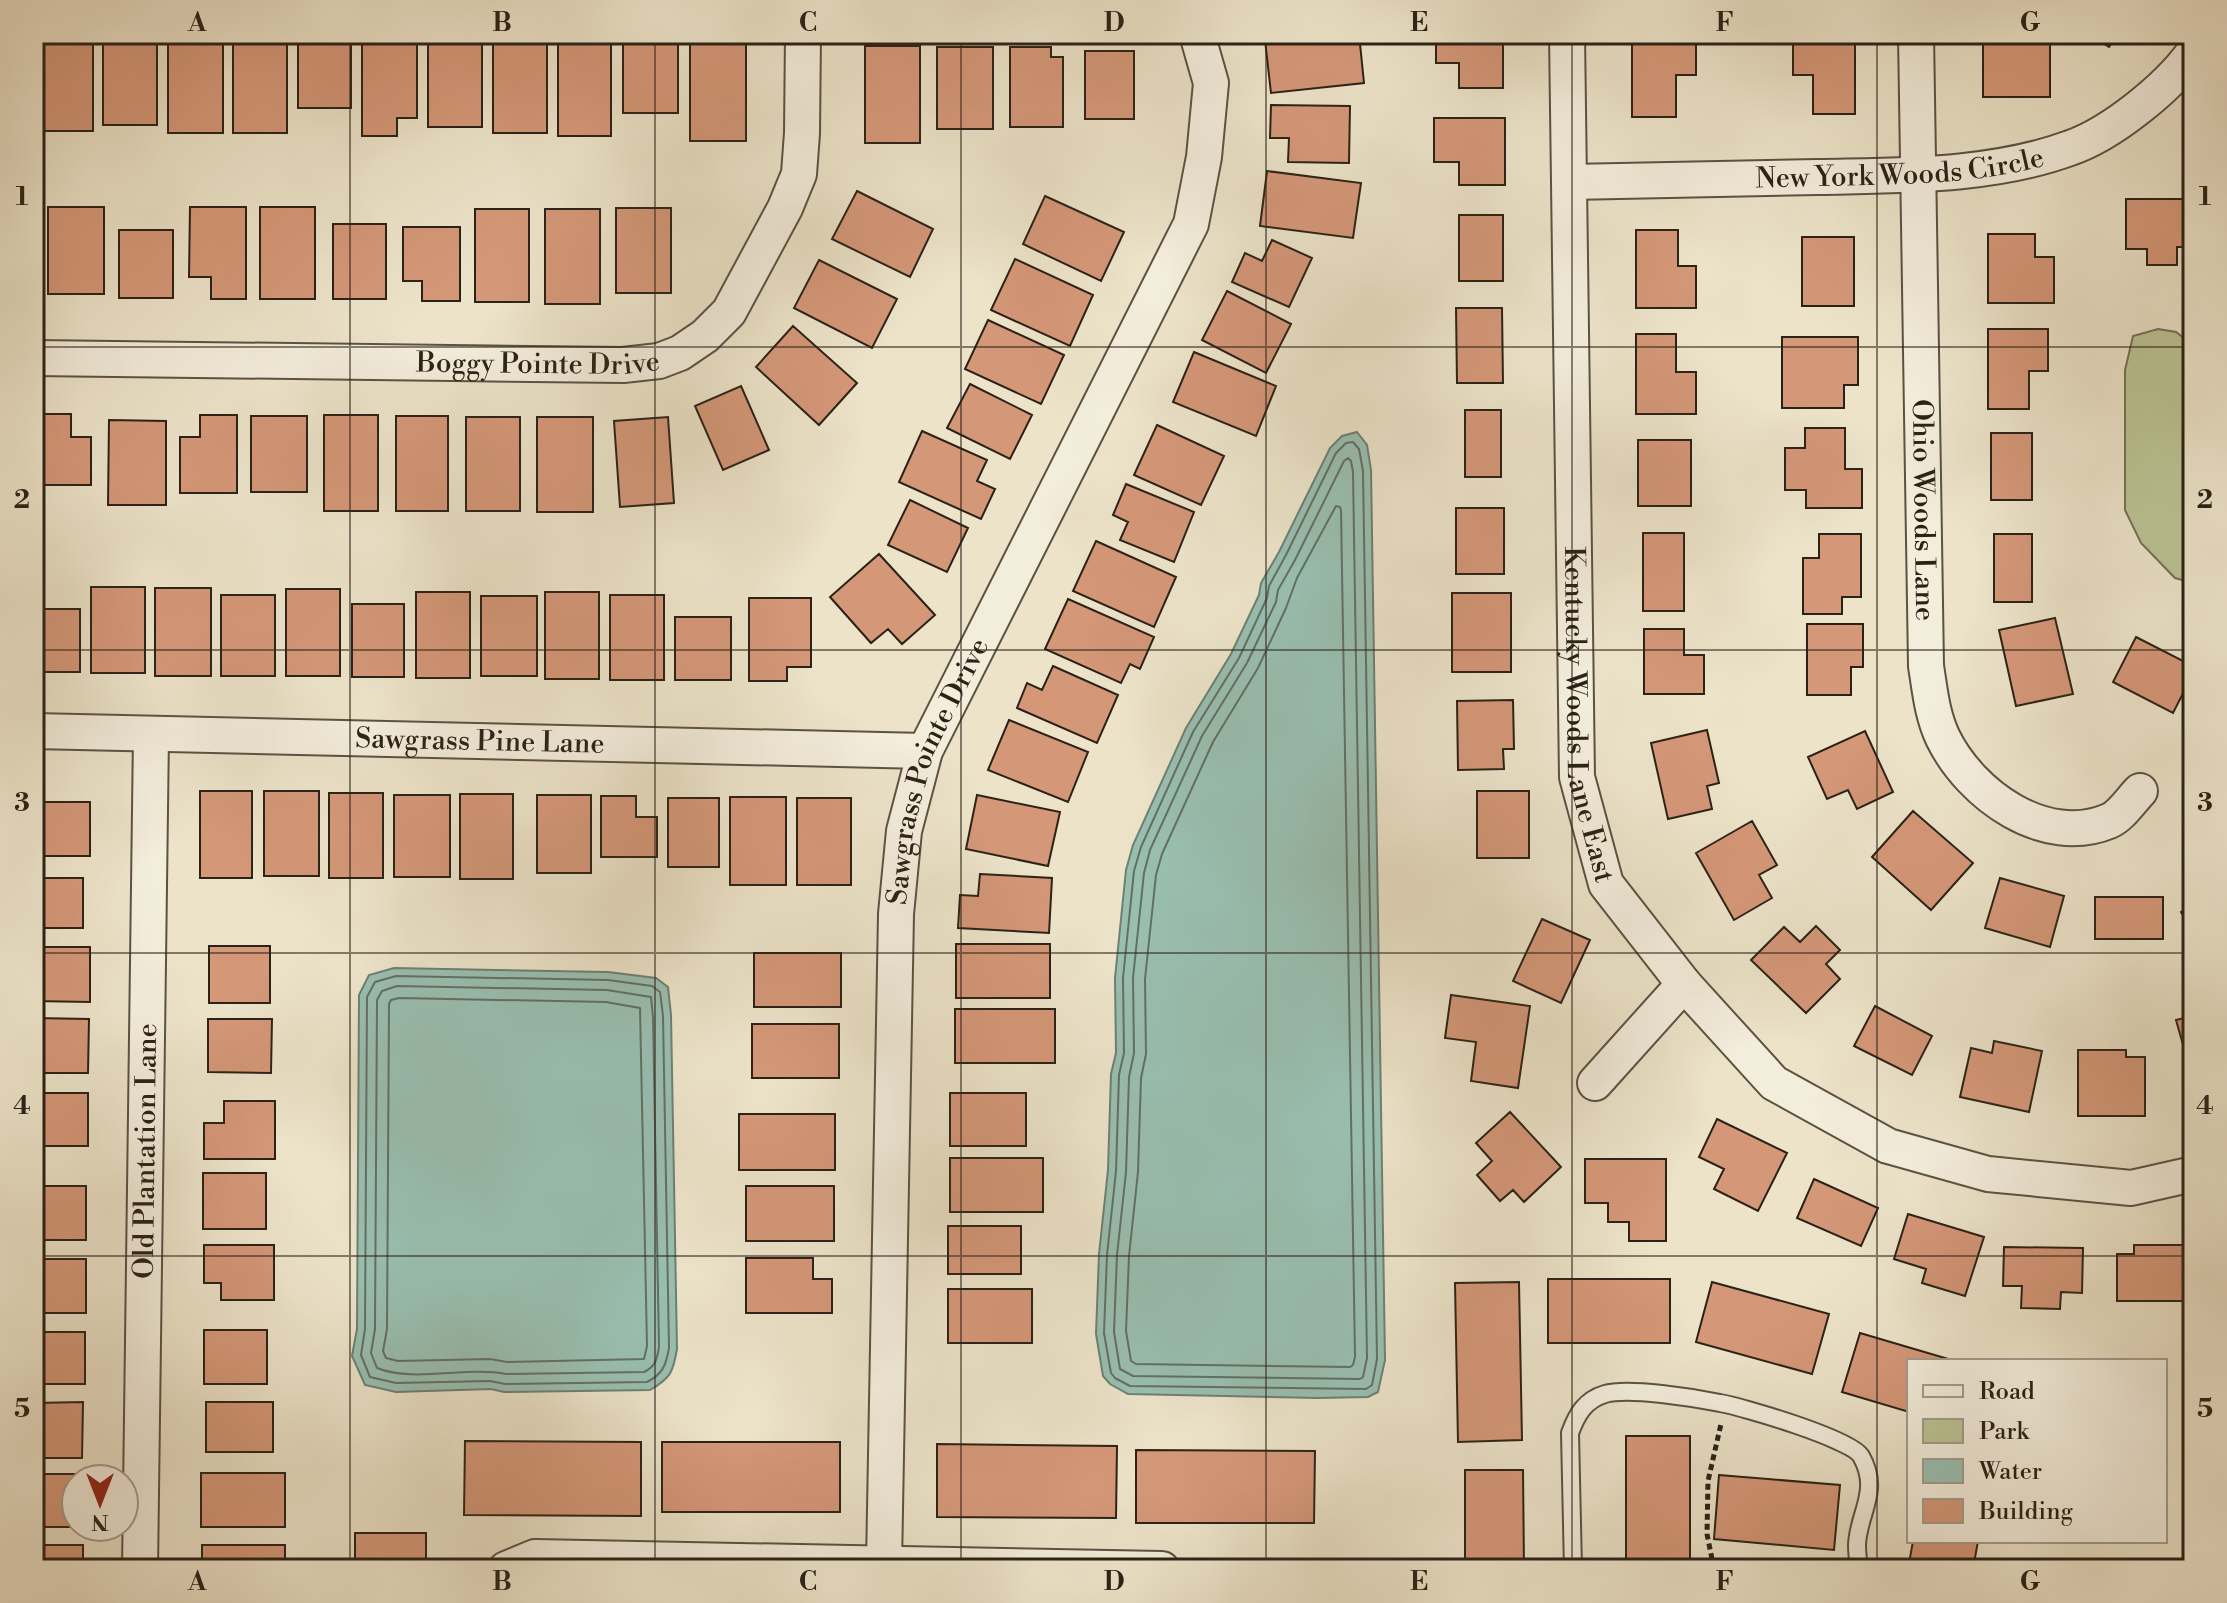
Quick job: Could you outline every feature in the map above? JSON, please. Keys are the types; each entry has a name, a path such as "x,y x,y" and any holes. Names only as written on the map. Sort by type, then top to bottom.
{"street":[{"name":"Boggy Pointe Drive","path":"34,358 623,365 659,361 680,353 705,336 729,312 785,208 799,174 803,34"},
{"name":"Sawgrass Pointe Drive","path":"884,1564 896,914 904,831 925,751 1191,224 1204,157 1211,83 1197,34"},
{"name":"Kentucky Woods Lane East","path":"1567,34 1577,777 1606,884 1684,984 1774,1083 1888,1146 1988,1174 2131,1188 2193,1174"},
{"name":"Ohio Woods Lane","path":"1916,34 1926,666 1932,707 1943,738 1964,769 1986,793 2021,815 2048,826 2081,829 2113,820 2140,791"},
{"name":"New York Woods Circle","path":"1570,182 1918,175 2025,162 2073,147 2121,120 2179,72 2193,53"},
{"name":"Sawgrass Pine Lane","path":"34,731 925,751"},
{"name":"Old Plantation Lane","path":"140,1569 151,734"},
{"path":"1595,1083 1684,984"},
{"path":"506,1569 535,1557 656,1564 1162,1569"}],"lane":[{"path":"1573,1569 1570,1433 1577,1415 1588,1402 1606,1393 1628,1392 1725,1404 1834,1437 1859,1452 1867,1468 1869,1487 1867,1508 1857,1542 1859,1569"}],"path":[{"path":"1714,1569 1707,1534 1708,1481 1725,1404"}],"green space":[{"path":"2158,329 2176,332 2193,345 2193,583 2175,578 2141,543 2125,510 2125,370 2133,336"}],"water":[{"path":"1357,432 1367,445 1371,470 1385,1360 1378,1392 1368,1397 1318,1398 1128,1394 1110,1384 1103,1376 1096,1334 1099,1254 1108,1170 1111,1074 1116,1053 1115,978 1126,870 1133,845 1186,728 1231,654 1259,595 1261,583 1330,448 1342,436"},
{"path":"394,968 608,972 656,978 668,987 677,1349 670,1374 657,1386 650,1390 396,1392 365,1385 352,1356 357,1329 359,995 369,975"}],"building":[{"path":"1318,34 1359,34 1364,83 1271,93 1265,40"},
{"path":"1436,34 1503,34 1503,88 1459,88 1459,63 1436,63"},
{"path":"1632,34 1696,34 1696,75 1676,75 1676,117 1632,117"},
{"path":"1793,34 1855,34 1855,114 1813,114 1813,75 1793,75"},
{"path":"1983,34 2050,34 2050,97 1983,97"},
{"path":"2089,34 2118,34 2109,47"},
{"path":"37,36 93,36 93,131 37,131"},
{"path":"103,36 157,36 157,125 103,125"},
{"path":"168,36 223,36 223,133 168,133"},
{"path":"233,37 287,37 287,133 233,133"},
{"path":"362,37 417,37 417,118 397,118 397,136 362,136"},
{"path":"298,39 351,39 351,108 298,108"},
{"path":"428,39 482,39 482,127 428,127"},
{"path":"493,40 547,40 547,133 493,133"},
{"path":"558,42 611,42 611,136 558,136"},
{"path":"623,42 678,42 678,113 623,113"},
{"path":"690,42 746,42 746,141 690,141"},
{"path":"865,46 920,46 920,143 865,143"},
{"path":"937,47 993,47 993,129 937,129"},
{"path":"1010,47 1051,47 1051,57 1063,57 1063,127 1010,127"},
{"path":"1085,51 1134,51 1134,119 1085,119"},
{"path":"1271,105 1350,106 1349,163 1288,162 1289,138 1270,138"},
{"path":"1434,118 1505,118 1505,185 1459,185 1459,162 1434,162"},
{"path":"1267,171 1361,183 1353,238 1260,226"},
{"path":"857,191 933,229 910,277 832,239"},
{"path":"1045,196 1124,232 1101,281 1023,244"},
{"path":"2126,199 2193,199 2193,247 2177,247 2177,265 2147,265 2147,249 2126,249"},
{"path":"48,207 104,207 104,294 48,294"},
{"path":"190,207 246,207 246,299 211,299 211,277 189,277"},
{"path":"260,207 315,207 315,299 260,299"},
{"path":"616,208 671,208 671,293 616,293"},
{"path":"475,209 529,209 529,302 475,302"},
{"path":"545,209 600,209 600,304 545,304"},
{"path":"1459,215 1503,215 1503,281 1459,281"},
{"path":"333,224 386,224 386,299 333,299"},
{"path":"403,227 460,227 460,301 422,301 422,281 403,281"},
{"path":"119,230 173,230 173,298 119,298"},
{"path":"1636,230 1678,230 1678,266 1696,266 1696,308 1636,308"},
{"path":"1988,234 2035,234 2035,257 2054,257 2054,303 1988,303"},
{"path":"1802,237 1854,237 1854,306 1802,306"},
{"path":"1272,240 1312,258 1289,307 1232,282 1245,253 1262,261"},
{"path":"1015,259 1093,295 1070,346 991,310"},
{"path":"819,260 897,299 872,348 794,308"},
{"path":"1227,291 1291,324 1266,373 1202,340"},
{"path":"1456,308 1502,308 1503,383 1457,383"},
{"path":"988,320 1064,355 1041,404 965,369"},
{"path":"793,326 857,383 819,425 756,367"},
{"path":"1988,329 2048,329 2048,371 2029,371 2029,409 1988,409"},
{"path":"1636,334 1676,334 1676,372 1696,372 1696,414 1636,414"},
{"path":"1782,337 1858,337 1858,385 1844,385 1844,408 1782,408"},
{"path":"1194,352 1276,386 1256,436 1173,402"},
{"path":"970,384 1032,415 1010,459 947,428"},
{"path":"741,386 769,450 723,470 695,406"},
{"path":"1465,410 1501,410 1501,477 1465,477"},
{"path":"39,414 71,414 71,437 91,437 91,485 39,485"},
{"path":"200,415 237,415 237,493 180,493 180,437 200,437"},
{"path":"324,415 378,415 378,511 324,511"},
{"path":"251,416 307,416 307,492 251,492"},
{"path":"396,416 448,416 448,511 396,511"},
{"path":"466,417 520,417 520,511 466,511"},
{"path":"537,417 593,417 593,512 537,512"},
{"path":"668,417 674,503 620,507 614,421"},
{"path":"109,420 166,421 166,505 108,505"},
{"path":"1157,425 1224,456 1201,505 1134,475"},
{"path":"1805,428 1845,428 1845,469 1862,469 1862,508 1806,508 1806,490 1785,490 1785,448 1805,448"},
{"path":"922,431 987,460 977,481 995,489 981,519 899,482"},
{"path":"1991,433 2032,433 2032,500 1991,500"},
{"path":"1638,440 1691,440 1691,506 1638,506"},
{"path":"1126,484 1194,512 1174,562 1120,540 1128,522 1113,515"},
{"path":"910,500 968,528 947,572 888,545"},
{"path":"1456,508 1504,508 1504,574 1456,574"},
{"path":"1643,533 1684,533 1684,611 1643,611"},
{"path":"1819,534 1861,534 1861,597 1842,597 1842,614 1803,614 1803,558 1819,558"},
{"path":"1994,534 2032,534 2032,602 1994,602"},
{"path":"1096,541 1176,577 1154,627 1073,591"},
{"path":"879,554 935,615 902,644 888,629 871,643 830,597"},
{"path":"91,587 145,587 145,673 91,673"},
{"path":"155,588 211,588 211,676 155,676"},
{"path":"286,589 340,589 340,676 286,676"},
{"path":"416,592 470,592 470,678 416,678"},
{"path":"545,592 599,592 599,679 545,679"},
{"path":"1452,593 1511,593 1511,672 1452,672"},
{"path":"221,595 275,595 275,676 221,676"},
{"path":"610,595 664,595 664,680 610,680"},
{"path":"481,596 537,596 537,676 481,676"},
{"path":"749,598 811,598 811,667 787,667 787,681 749,681"},
{"path":"1068,599 1154,637 1140,669 1130,664 1121,683 1045,649"},
{"path":"352,604 404,604 404,677 352,677"},
{"path":"34,609 80,609 80,672 34,672"},
{"path":"675,617 731,617 731,680 675,680"},
{"path":"2055,618 2073,694 2016,706 1999,630"},
{"path":"1807,624 1863,624 1863,667 1851,667 1851,695 1807,695"},
{"path":"1644,629 1684,629 1684,655 1704,655 1704,694 1644,694"},
{"path":"2136,637 2193,666 2193,674 2173,713 2113,682"},
{"path":"1053,666 1118,695 1097,743 1017,708 1027,683 1042,690"},
{"path":"1513,700 1514,749 1503,749 1504,769 1458,770 1457,701"},
{"path":"1009,720 1088,752 1068,802 988,770"},
{"path":"1707,730 1719,783 1707,786 1712,809 1668,819 1651,743"},
{"path":"1865,731 1893,792 1857,809 1848,790 1827,799 1808,757"},
{"path":"200,791 252,791 252,878 200,878"},
{"path":"264,791 319,791 319,876 264,876"},
{"path":"1477,791 1529,791 1529,858 1477,858"},
{"path":"329,793 383,793 383,878 329,878"},
{"path":"460,794 513,794 513,879 460,879"},
{"path":"394,795 450,795 450,877 394,877"},
{"path":"537,795 591,795 591,873 537,873"},
{"path":"977,795 1060,812 1048,866 966,849"},
{"path":"601,796 636,796 636,817 657,817 657,857 601,857"},
{"path":"730,797 786,797 786,885 730,885"},
{"path":"668,798 719,798 719,867 668,867"},
{"path":"797,798 851,798 851,885 797,885"},
{"path":"34,802 90,802 90,856 34,856"},
{"path":"1913,811 1973,863 1931,910 1872,857"},
{"path":"1752,821 1777,865 1759,875 1772,898 1734,920 1696,853"},
{"path":"980,874 1052,878 1049,933 958,928 960,895 978,896"},
{"path":"34,878 83,878 83,928 34,928"},
{"path":"2000,878 2064,896 2050,947 1985,928"},
{"path":"2095,897 2163,897 2163,939 2095,939"},
{"path":"2193,904 2193,932 2181,912"},
{"path":"1542,919 1590,940 1561,1003 1513,981"},
{"path":"1816,926 1840,950 1826,964 1840,979 1806,1013 1751,960 1784,927 1800,942"},
{"path":"956,944 1050,944 1050,998 956,998"},
{"path":"209,946 270,946 270,1003 209,1003"},
{"path":"34,947 90,947 90,1002 34,1001"},
{"path":"754,953 841,953 841,1007 754,1007"},
{"path":"1451,995 1530,1006 1518,1088 1471,1081 1476,1042 1445,1038"},
{"path":"1875,1006 1932,1036 1912,1075 1854,1046"},
{"path":"955,1009 1055,1009 1055,1063 955,1063"},
{"path":"2193,1016 2193,1080 2176,1020"},
{"path":"34,1018 89,1019 88,1073 34,1073"},
{"path":"208,1019 272,1019 271,1073 208,1072"},
{"path":"752,1024 839,1024 839,1078 752,1078"},
{"path":"1994,1041 2042,1051 2029,1112 1960,1097 1971,1048 1992,1053"},
{"path":"2078,1050 2126,1050 2126,1057 2145,1057 2145,1116 2078,1116"},
{"path":"34,1093 88,1093 88,1146 34,1146"},
{"path":"950,1093 1026,1093 1026,1146 950,1146"},
{"path":"224,1101 275,1101 275,1159 204,1159 204,1123 224,1123"},
{"path":"1510,1112 1561,1167 1524,1202 1513,1190 1500,1201 1477,1175 1492,1161 1476,1143"},
{"path":"739,1114 835,1114 835,1170 739,1170"},
{"path":"1717,1119 1787,1153 1758,1211 1714,1189 1724,1169 1699,1157"},
{"path":"950,1158 1043,1158 1043,1212 950,1212"},
{"path":"1585,1159 1666,1159 1666,1241 1629,1241 1629,1222 1608,1222 1608,1203 1585,1203"},
{"path":"203,1173 266,1173 266,1229 203,1229"},
{"path":"1814,1179 1878,1208 1861,1246 1797,1218"},
{"path":"34,1186 86,1186 86,1240 34,1240"},
{"path":"746,1186 834,1186 834,1241 746,1241"},
{"path":"1908,1214 1984,1237 1965,1296 1922,1283 1926,1269 1894,1259"},
{"path":"948,1226 1021,1226 1021,1274 948,1274"},
{"path":"204,1245 274,1245 274,1300 221,1300 221,1283 204,1283"},
{"path":"2134,1245 2185,1245 2185,1301 2117,1301 2117,1254 2134,1254"},
{"path":"2004,1247 2083,1248 2082,1293 2061,1292 2060,1309 2021,1308 2022,1286 2003,1286"},
{"path":"746,1258 813,1258 813,1279 832,1279 832,1313 746,1313"},
{"path":"34,1259 86,1259 86,1313 34,1313"},
{"path":"1548,1279 1670,1279 1670,1343 1548,1343"},
{"path":"1519,1282 1522,1440 1458,1442 1455,1283"},
{"path":"1712,1282 1829,1314 1812,1374 1696,1342"},
{"path":"948,1289 1032,1289 1032,1343 948,1343"},
{"path":"204,1330 267,1330 267,1384 204,1384"},
{"path":"34,1332 85,1332 85,1384 34,1384"},
{"path":"1860,1333 1948,1359 1907,1359 1907,1411 1842,1392"},
{"path":"83,1402 82,1458 34,1458 34,1403"},
{"path":"206,1402 273,1402 273,1452 206,1452"},
{"path":"1626,1436 1690,1436 1690,1569 1626,1569"},
{"path":"465,1441 641,1442 641,1516 464,1515"},
{"path":"662,1442 840,1442 840,1512 662,1512"},
{"path":"937,1444 1117,1446 1116,1518 937,1517"},
{"path":"1136,1450 1315,1451 1314,1523 1136,1523"},
{"path":"1465,1470 1523,1470 1524,1569 1465,1569"},
{"path":"201,1473 285,1473 285,1527 201,1527"},
{"path":"34,1474 60,1474 60,1527 34,1527"},
{"path":"1719,1475 1840,1485 1834,1550 1714,1539"},
{"path":"355,1533 426,1533 426,1569 355,1569"},
{"path":"1913,1543 1978,1543 1973,1569 1908,1569"},
{"path":"34,1545 83,1545 83,1569 34,1569"},
{"path":"202,1545 285,1545 285,1569 202,1569"},
{"path":"1392,1568 1392,1569 1319,1569"}]}
